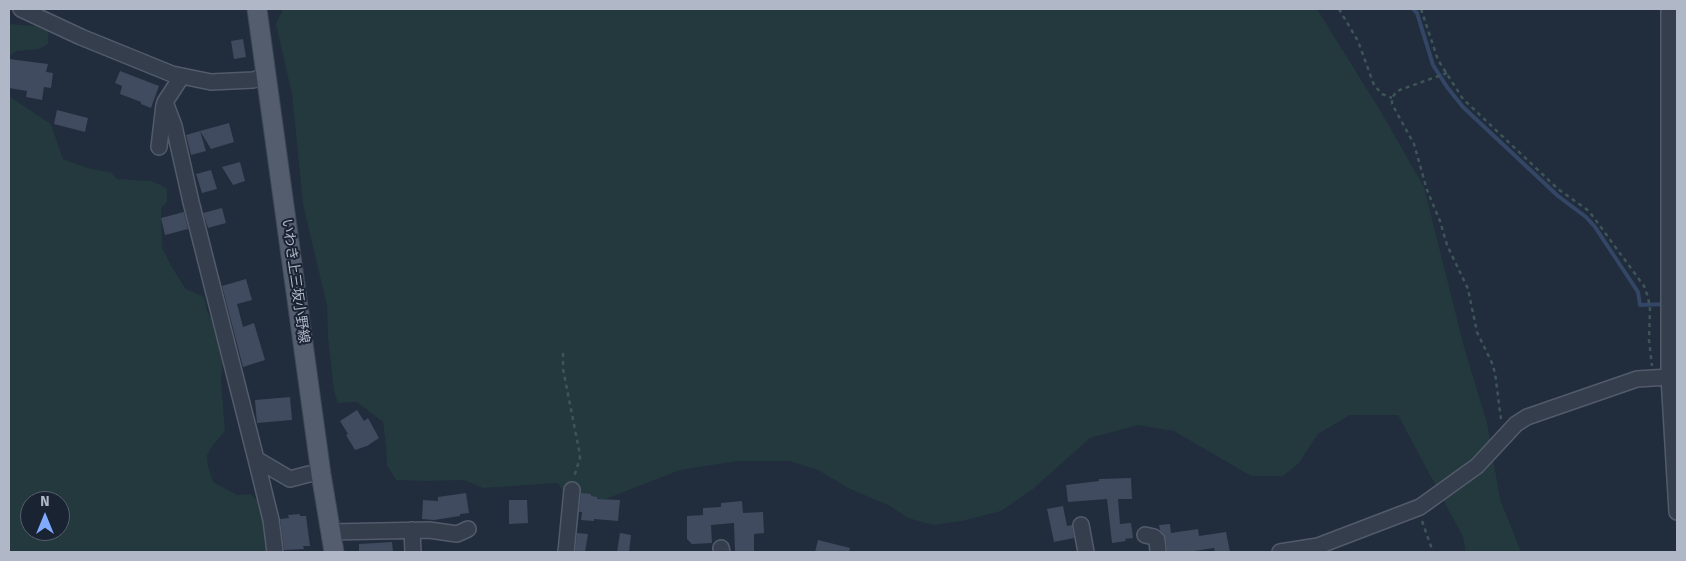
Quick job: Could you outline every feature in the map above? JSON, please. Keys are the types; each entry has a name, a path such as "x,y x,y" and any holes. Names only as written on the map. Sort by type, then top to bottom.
{"main road":[{"name":"いわき上三坂小野線","path":"258,9 321,474 334,552"}],"street":[{"path":"21,9 81,37 172,74 211,82 253,80 266,76"},
{"path":"1669,9 1669,377 1677,512"},
{"path":"159,147 165,102 182,76"},
{"path":"165,102 174,126 191,202 271,520 275,552"},
{"path":"1280,552 1318,546 1418,508 1477,466 1516,424 1526,417 1637,379 1669,377"},
{"path":"256,459 290,479 309,474 321,474"},
{"path":"566,552 572,490"},
{"path":"1082,525 1086,552"},
{"path":"330,532 429,530 457,534 468,529"},
{"path":"412,530 413,552"},
{"path":"1146,535 1157,540 1158,552"}],"path":[{"path":"1340,9 1358,41 1374,85 1382,94 1392,98"},
{"path":"1421,9 1434,52 1463,99 1558,189 1589,211 1644,286 1650,308 1649,340 1654,378"},
{"path":"1447,74 1397,91 1392,98 1392,104 1414,144 1427,190 1440,221 1447,245 1471,298 1477,332 1495,373 1503,427 1506,435"},
{"path":"563,353 563,369 580,458 572,490"},
{"path":"1418,508 1433,552"}],"green space":[{"path":"283,9 1317,9 1381,112 1424,187 1464,347 1487,423 1500,499 1521,552 1466,552 1463,537 1398,415 1350,415 1318,434 1299,463 1283,476 1251,476 1174,431 1138,425 1090,438 1033,489 1001,511 962,521 933,525 908,518 888,505 850,489 818,470 789,461 738,461 680,470 606,499 590,502 574,499 564,493 558,483 483,488 464,480 396,480 387,465 383,422 357,402 338,403 334,391 328,338 327,306 303,204 292,94 276,24"},
{"path":"9,24 49,27 48,44 39,49 16,51 9,57"},
{"path":"9,96 51,124 63,159 91,169 110,172 117,179 151,181 167,189 167,202 161,208 162,248 186,289 204,297 207,311 217,330 224,351 221,380 225,431 207,455 208,466 213,482 237,495 250,494 259,502 268,547 265,552 9,552"}],"building":[{"path":"243,39 246,57 234,59 231,41"},
{"path":"9,59 48,64 46,72 53,73 51,88 44,87 42,100 26,97 27,91 9,88"},
{"path":"120,71 159,86 151,108 120,94 122,86 115,83"},
{"path":"57,110 88,118 85,132 54,124"},
{"path":"229,123 234,142 211,149 200,131"},
{"path":"200,131 206,151 191,155 186,135"},
{"path":"240,162 245,181 233,185 222,167"},
{"path":"211,170 217,189 202,193 196,174"},
{"path":"222,208 226,223 208,228 203,213"},
{"path":"184,212 188,229 165,235 161,218"},
{"path":"246,279 252,300 237,304 243,327 254,323 265,360 243,367 222,286"},
{"path":"290,397 292,420 257,423 255,400"},
{"path":"357,410 364,421 368,418 379,438 367,446 355,450 340,421"},
{"path":"1131,478 1132,499 1118,499 1120,524 1131,523 1133,538 1112,543 1107,499 1068,502 1066,485 1099,481 1099,479"},
{"path":"466,493 469,513 434,520 422,519 423,500 438,501 438,497"},
{"path":"581,493 591,494 591,496 597,497 597,499 620,500 618,521 581,520 582,512 579,512"},
{"path":"509,500 527,500 528,523 509,524"},
{"path":"742,501 743,513 763,512 764,533 754,534 754,552 735,552 734,523 711,525 712,543 692,544 687,539 687,516 703,515 703,508 721,507 721,503"},
{"path":"1063,506 1067,526 1072,525 1074,538 1054,542 1047,509"},
{"path":"300,514 300,516 306,516 310,546 303,546 304,549 284,550 280,519 289,518 288,515"},
{"path":"1170,524 1171,533 1198,529 1199,536 1226,532 1230,552 1215,552 1214,548 1188,552 1167,552 1166,539 1159,525"},
{"path":"577,533 588,534 585,552 575,552"},
{"path":"620,533 631,535 629,552 617,552"},
{"path":"818,540 850,548 849,552 815,552"},
{"path":"392,542 393,552 359,552 359,544"}],"waterway":[{"path":"1413,9 1417,13 1433,65 1463,107 1558,196 1586,217 1595,227 1638,292 1640,305 1666,304"}]}
